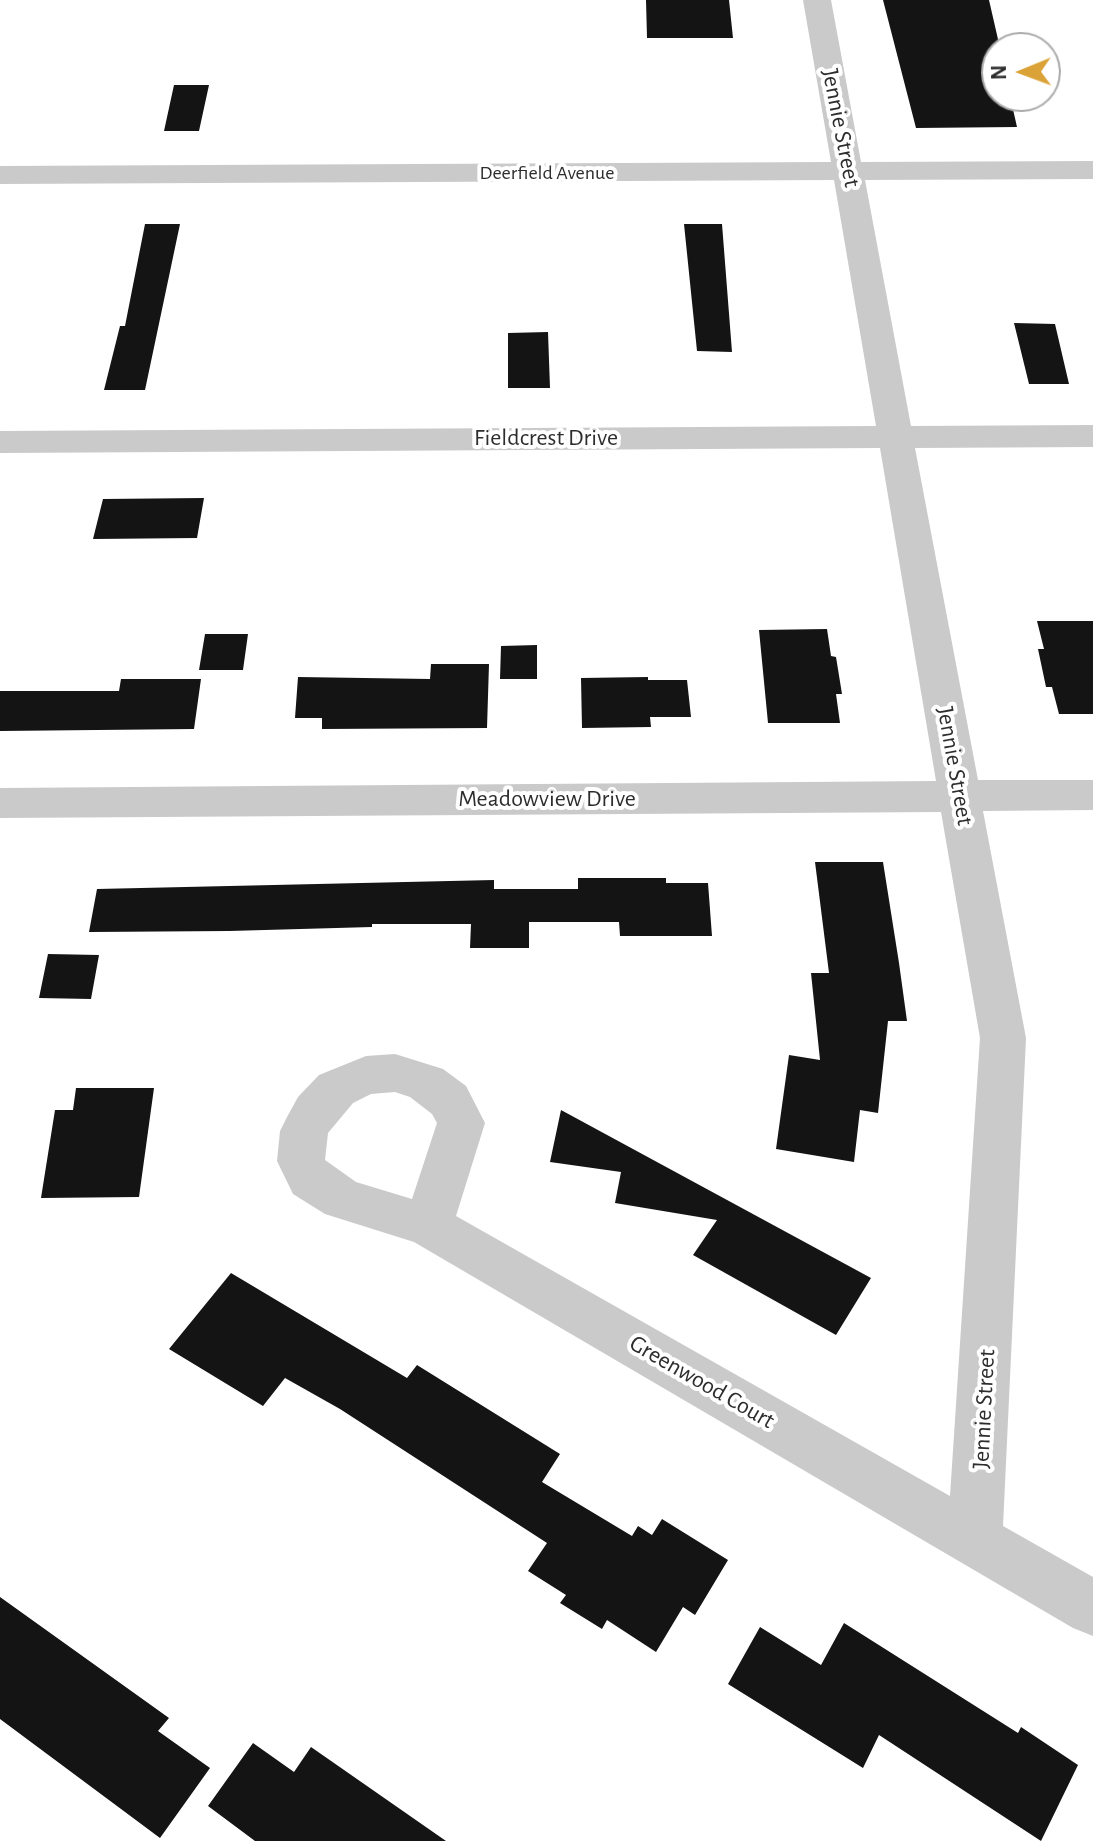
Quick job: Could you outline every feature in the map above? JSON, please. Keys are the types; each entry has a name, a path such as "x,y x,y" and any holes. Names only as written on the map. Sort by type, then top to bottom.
{"street":[{"name":"Jennie Street","path":"817,0 1003,1038 975,1539"},
{"name":"Deerfield Avenue","path":"0,175 1093,170"},
{"name":"Fieldcrest Drive","path":"0,442 1093,436"},
{"name":"Meadowview Drive","path":"0,803 1093,795"},
{"name":"Greenwood Court","path":"428,1225 1093,1608"}],"building":[{"path":"646,0 729,0 733,38 647,38"},
{"path":"883,0 989,0 996,32 981,32 981,112 1014,112 1017,127 916,128"},
{"path":"174,85 209,85 199,131 164,131"},
{"path":"145,224 180,224 145,390 104,390 120,326 125,326"},
{"path":"684,224 722,224 732,352 697,351"},
{"path":"1014,323 1055,324 1069,384 1029,384"},
{"path":"548,332 550,388 508,388 508,333"},
{"path":"204,498 197,538 93,539 103,499"},
{"path":"1037,621 1093,621 1093,714 1059,714 1052,687 1046,687 1038,649 1044,649"},
{"path":"827,629 831,656 836,657 842,694 836,694 840,723 768,723 759,630"},
{"path":"205,634 248,634 243,670 199,670"},
{"path":"537,645 537,679 500,679 501,646"},
{"path":"431,664 489,664 487,728 322,729 322,718 295,718 298,677 430,679"},
{"path":"648,677 648,680 687,680 691,717 650,717 651,727 582,728 581,678"},
{"path":"121,679 201,679 194,729 0,731 0,691 119,691"},
{"path":"815,862 883,862 907,1021 888,1021 878,1113 860,1110 854,1162 776,1149 789,1055 820,1060 811,973 829,973"},
{"path":"578,878 666,878 666,883 708,883 712,936 620,936 619,922 529,922 529,948 470,948 471,924 89,932 97,889 494,880 494,889 578,889"},
{"path":"48,954 99,955 91,999 39,998"},
{"path":"76,1088 154,1088 139,1197 41,1198 55,1110 73,1110"},
{"path":"561,1110 871,1278 836,1335 693,1255 717,1220 615,1203 621,1172 550,1162"},
{"path":"231,1273 407,1378 417,1365 560,1454 542,1482 632,1536 638,1526 652,1535 662,1519 728,1560 695,1615 683,1607 656,1652 607,1620 602,1629 560,1603 566,1595 528,1571 547,1543 340,1409 285,1378 263,1406 169,1349"},
{"path":"0,1597 169,1718 158,1731 210,1768 160,1838 0,1719"},
{"path":"844,1623 1018,1733 1021,1727 1078,1765 1041,1841 879,1735 863,1768 728,1684 760,1627 821,1665"},
{"path":"253,1743 294,1772 311,1747 446,1841 255,1841 208,1806"}]}
